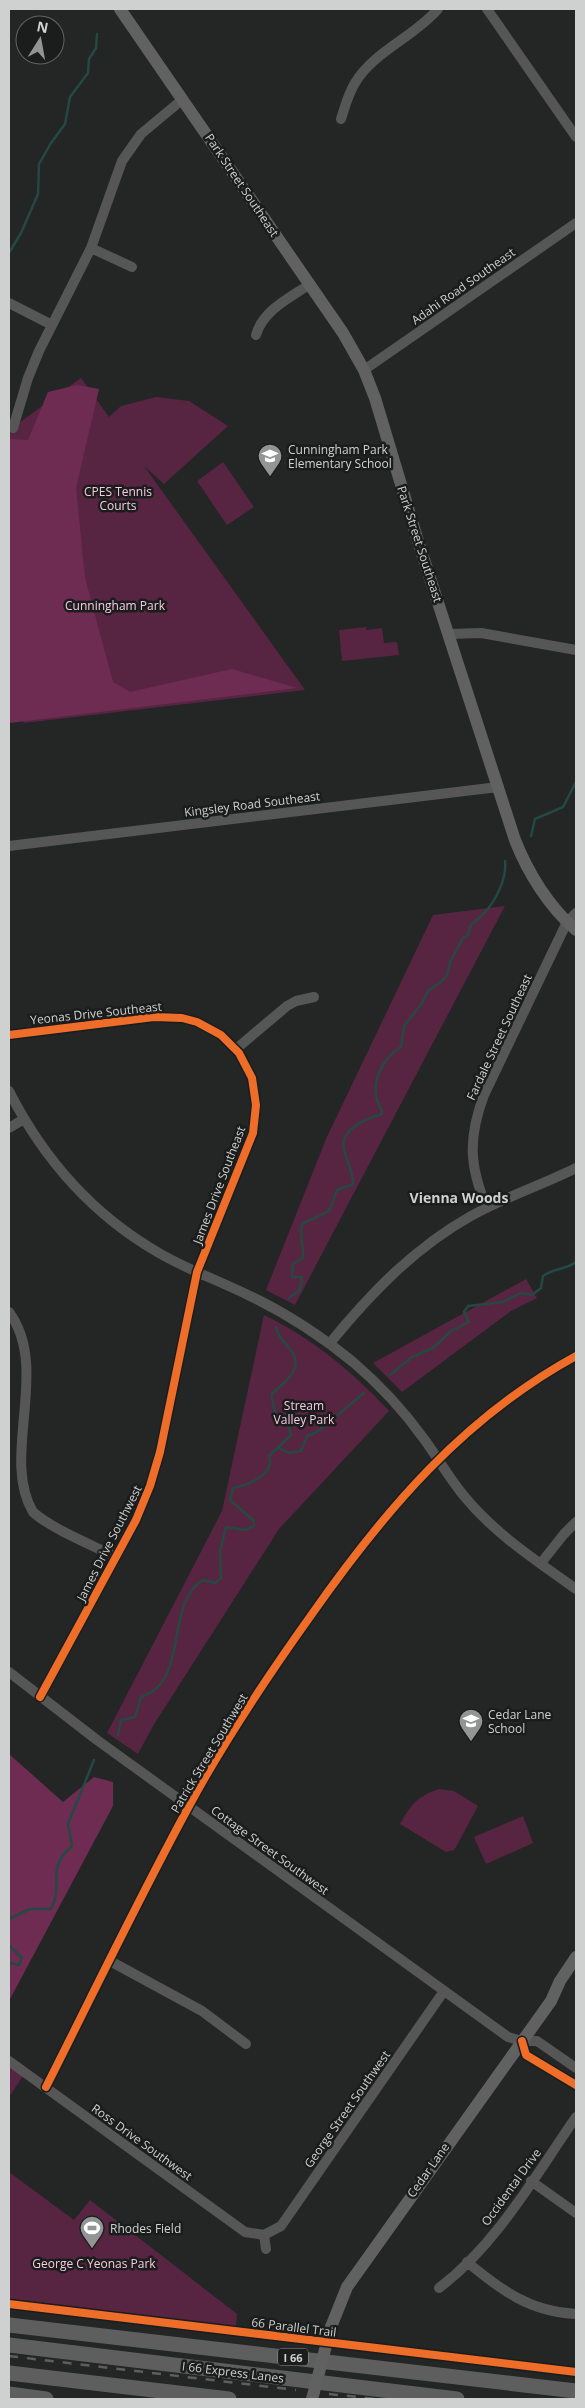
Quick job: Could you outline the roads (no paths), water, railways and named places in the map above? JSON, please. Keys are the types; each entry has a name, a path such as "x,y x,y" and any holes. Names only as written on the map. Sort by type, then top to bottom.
{"highway":[{"name":"I 66","path":"9,2325 576,2391"},
{"name":"I 66 Express Lanes","path":"9,2346 457,2399"},
{"path":"9,2373 229,2399"},
{"path":"9,2394 46,2399"}],"main road":[{"name":"Park Street Southeast","path":"120,9 310,284 343,333 364,370 377,403 418,541 520,853 535,881 573,922"},
{"name":"Cedar Lane","path":"312,2399 330,2327 340,2299 352,2279 551,2001 560,1981 576,1957"}],"street":[{"path":"341,119 355,83 364,71 379,57 418,30 438,9"},
{"path":"487,9 576,137"},
{"path":"13,428 28,378 52,325 91,248 115,177 126,153 152,122 183,98"},
{"name":"Adahi Road Southeast","path":"364,370 576,223"},
{"path":"91,248 132,267"},
{"path":"256,335 263,319 269,312 310,284"},
{"path":"9,303 52,325"},
{"path":"449,634 482,633 576,650"},
{"name":"Kingsley Road Southeast","path":"9,846 498,787"},
{"name":"Fardale Street Southeast","path":"487,1208 477,1185 472,1161 472,1141 478,1112 484,1095 573,922"},
{"path":"236,1049 287,1006 296,1001 314,997"},
{"name":"Yeonas Drive Southeast","path":"9,1035 168,1016 190,1020 210,1028 236,1049"},
{"name":"James Drive Southeast","path":"197,1272 256,1119 256,1098 252,1078 236,1049"},
{"path":"9,1091 24,1119 58,1168 99,1209 141,1242 197,1272 284,1313 330,1344 370,1377 389,1397 415,1427 451,1480 480,1513 500,1532 576,1589"},
{"path":"9,1128 24,1119"},
{"path":"330,1344 375,1290 407,1260 433,1240 487,1208 576,1168"},
{"name":"James Drive Southwest","path":"40,1697 142,1507 160,1452 197,1272"},
{"path":"9,1312 19,1332 22,1356 12,1433"},
{"name":"Patrick Street Southwest","path":"46,2088 189,1806 276,1665 336,1580 384,1517 437,1459 490,1413 526,1387 576,1356"},
{"path":"10,1464 17,1489 33,1512 116,1557"},
{"path":"541,1564 564,1534 576,1522"},
{"name":"Cottage Street Southwest","path":"9,1672 40,1697 189,1806 508,2037 522,2041 537,2041 576,2068"},
{"path":"110,1961 186,2001 246,2044"},
{"name":"George Street Southwest","path":"264,2235 281,2226 444,1991"},
{"path":"522,2041 526,2055 576,2085"},
{"name":"Ross Drive Southwest","path":"9,2061 245,2232 264,2235"},
{"name":"Occidental Drive","path":"440,2288 467,2262 503,2222 576,2117"},
{"path":"531,2181 576,2213"},
{"path":"264,2235 266,2248"},
{"path":"467,2262 509,2295 544,2309 576,2314"}],"waterway":[{"path":"9,253 21,233 38,194 39,164 65,124 70,97 88,73 89,59 96,48 97,34"},
{"path":"531,836 535,819 563,807 576,782"},
{"path":"289,1298 300,1290 302,1277 292,1277 293,1264 303,1258 302,1224 328,1211 337,1190 353,1184 344,1150 346,1136 355,1126 382,1114 376,1092 381,1069 390,1056 401,1047 404,1026 422,1003 428,991 447,975 450,962 463,938 468,935 472,925 493,902 500,889 505,861"},
{"path":"390,1375 412,1357 433,1348 451,1331 469,1322 464,1312 468,1306 503,1302 521,1293 532,1295 541,1288 543,1276 576,1262"},
{"path":"118,1735 121,1720 135,1717 141,1697 156,1688 166,1675 172,1659 183,1606 191,1592 203,1580 215,1583 221,1578 220,1551 226,1527 246,1530 254,1526 253,1520 230,1500 233,1488 253,1481 265,1473 270,1462 269,1456 291,1435 288,1424 276,1412 272,1394 292,1374 296,1362 294,1355 279,1336 276,1327"},
{"path":"279,1448 289,1453 301,1451 307,1436 317,1432 364,1393"},
{"path":"9,1919 30,1909 51,1909 55,1900 59,1863 72,1846 68,1824 94,1760"},
{"path":"9,1945 22,1958 19,1965 9,1963"}],"railway":[{"path":"9,2356 296,2390"},
{"path":"311,2392 376,2399"}],"place":[{"name":"Cunningham Park Elementary School","path":"270,477"},
{"name":"Cedar Lane School","path":"471,1742"},
{"name":"Rhodes Field","path":"92,2249"}],"district":[{"name":"Vienna Woods","path":"459,1197"}],"park label":[{"name":"CPES Tennis Courts","path":"118,498"},
{"name":"Cunningham Park","path":"115,605"},
{"name":"Stream Valley Park","path":"304,1412"},
{"name":"George C Yeonas Park","path":"94,2263"}]}
